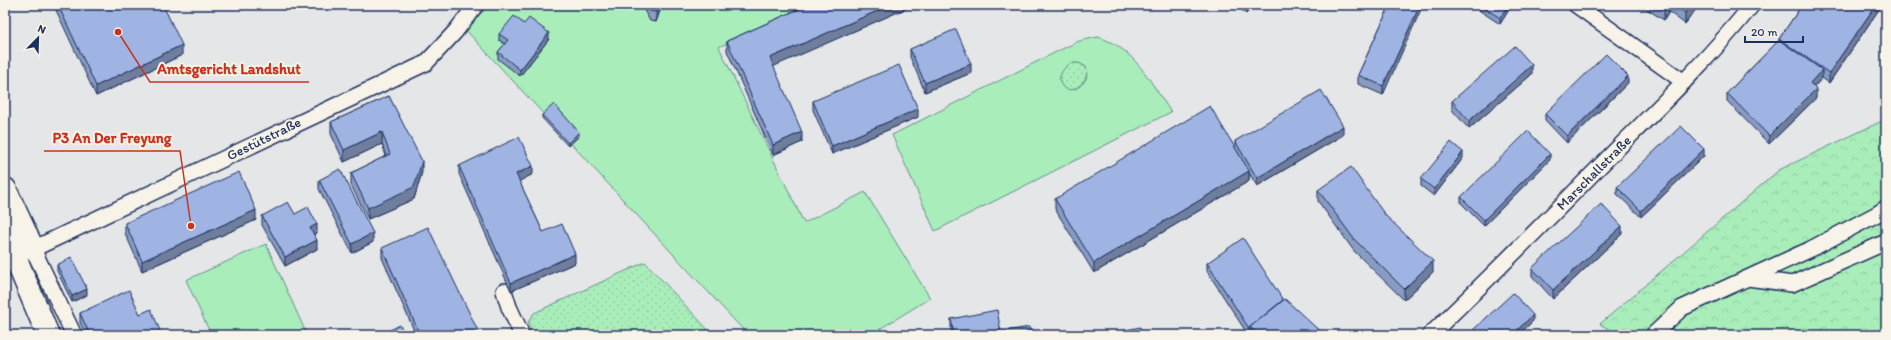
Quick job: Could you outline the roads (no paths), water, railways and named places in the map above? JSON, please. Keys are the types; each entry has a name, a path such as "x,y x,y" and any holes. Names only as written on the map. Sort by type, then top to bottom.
{"main road":[{"path":"5,189 17,255"},
{"path":"5,233 17,255 48,335"}],"street":[{"name":"Gestütstraße","path":"17,255 426,63 455,32 476,5"},
{"path":"1576,5 1684,82"},
{"name":"Marschallstraße","path":"1430,335 1477,290 1684,82 1721,43 1752,5"},
{"path":"1652,335 1682,308 1811,249 1878,214 1886,208"},
{"path":"1748,278 1792,284 1886,242"},
{"path":"17,255 74,335"},
{"path":"504,291 509,307 522,335"}],"place":[{"name":"Amtsgericht Landshut","path":"118,32"},
{"name":"P3 An Der Freyung","path":"191,226"}]}
